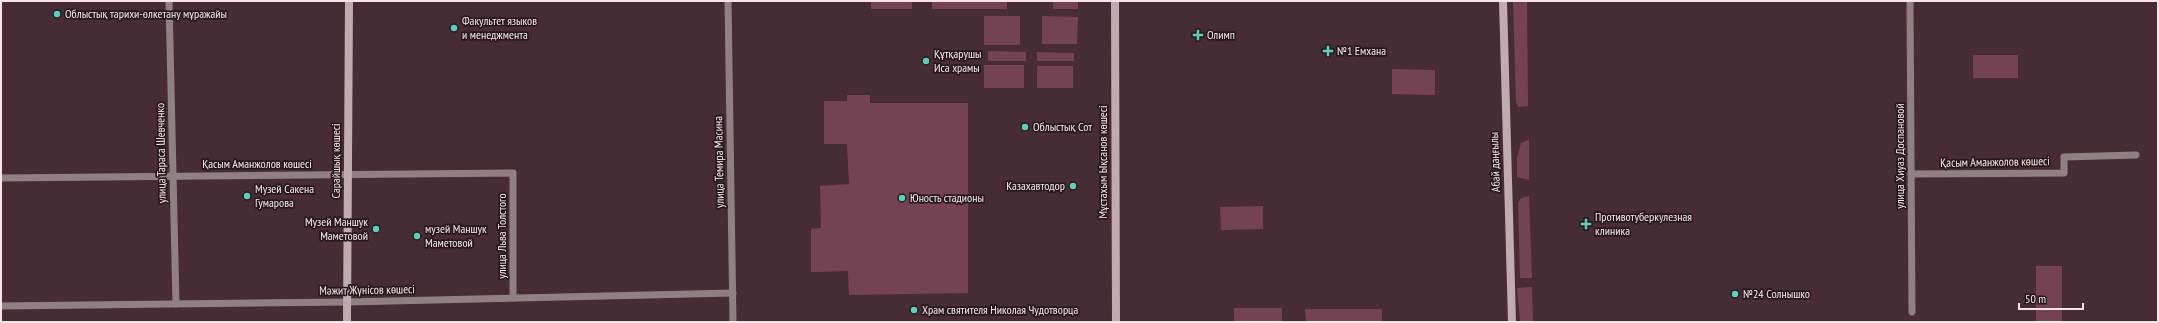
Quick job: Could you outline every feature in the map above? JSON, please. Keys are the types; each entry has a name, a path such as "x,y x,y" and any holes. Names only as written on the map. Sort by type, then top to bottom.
{"street":[{"name":"улица Тараса Шевченко","path":"169,1 176,304"},
{"name":"Сарайшық көшесі","path":"347,322 349,1"},
{"name":"улица Темира Масина","path":"728,1 733,322"},
{"name":"Мұстахым Ықсанов көшесі","path":"1115,1 1116,322"},
{"name":"Абай даңғылы","path":"1502,1 1512,322"},
{"name":"улица Хиуаз Доспановой","path":"1910,1 1912,312"},
{"name":"Қасым Аманжолов көшесі","path":"1911,174 2064,173 2064,157 2136,155"},
{"name":"Қасым Аманжолов көшесі","path":"1,178 513,173"},
{"name":"улица Льва Толстого","path":"513,173 513,298"},
{"name":"Мәжит Жүнісов көшесі","path":"1,306 347,302 733,293"}],"shaded area":[{"path":"871,1 912,1 912,9 871,9"},
{"path":"932,1 1007,1 1007,9 932,9"},
{"path":"1053,1 1078,1 1078,9 1053,9"},
{"path":"1513,1 1527,1 1528,106 1518,107 1516,102"},
{"path":"984,16 1020,16 1020,45 984,45"},
{"path":"1042,16 1078,17 1077,44 1042,44"},
{"path":"988,51 1026,52 1026,61 988,61"},
{"path":"1037,52 1074,53 1074,61 1037,61"},
{"path":"1973,55 2018,55 2018,78 1973,78"},
{"path":"984,65 1024,65 1024,88 984,88"},
{"path":"1037,66 1073,66 1073,88 1037,88"},
{"path":"1392,69 1435,70 1435,95 1392,94"},
{"path":"847,95 870,95 870,103 968,103 968,293 849,295 848,271 811,272 811,229 821,228 820,186 849,184 847,144 824,144 824,101 847,101"},
{"path":"1529,139 1529,180 1517,177 1517,158 1521,143"},
{"path":"1529,196 1532,278 1520,278 1518,203 1521,198"},
{"path":"1263,206 1263,229 1221,230 1220,207"},
{"path":"2036,266 2062,266 2062,322 2036,322"},
{"path":"1532,287 1533,322 1520,322 1517,288"},
{"path":"1234,308 1282,308 1282,322 1234,322"},
{"path":"1305,309 1382,309 1382,322 1306,322"}],"place":[{"name":"Облыстық тарихи-өлкетану мұражайы","path":"57,14"},
{"name":"Факультет языков и менеджмента","path":"454,28"},
{"name":"Олимп","path":"1198,35"},
{"name":"№1 Емхана","path":"1328,51"},
{"name":"Құтқарушы Иса храмы","path":"926,61"},
{"name":"Облыстық Сот","path":"1025,127"},
{"name":"Казахавтодор","path":"1073,186"},
{"name":"Музей Сакена Гумарова","path":"247,196"},
{"name":"Юность стадионы","path":"902,198"},
{"name":"Противотуберкулезная клиника","path":"1586,224"},
{"name":"Музей Маншук Маметовой","path":"376,229"},
{"name":"музей Маншук Маметовой","path":"417,236"},
{"name":"№24 Солнышко","path":"1735,294"},
{"name":"Храм святителя Николая Чудотворца","path":"914,310"}]}
